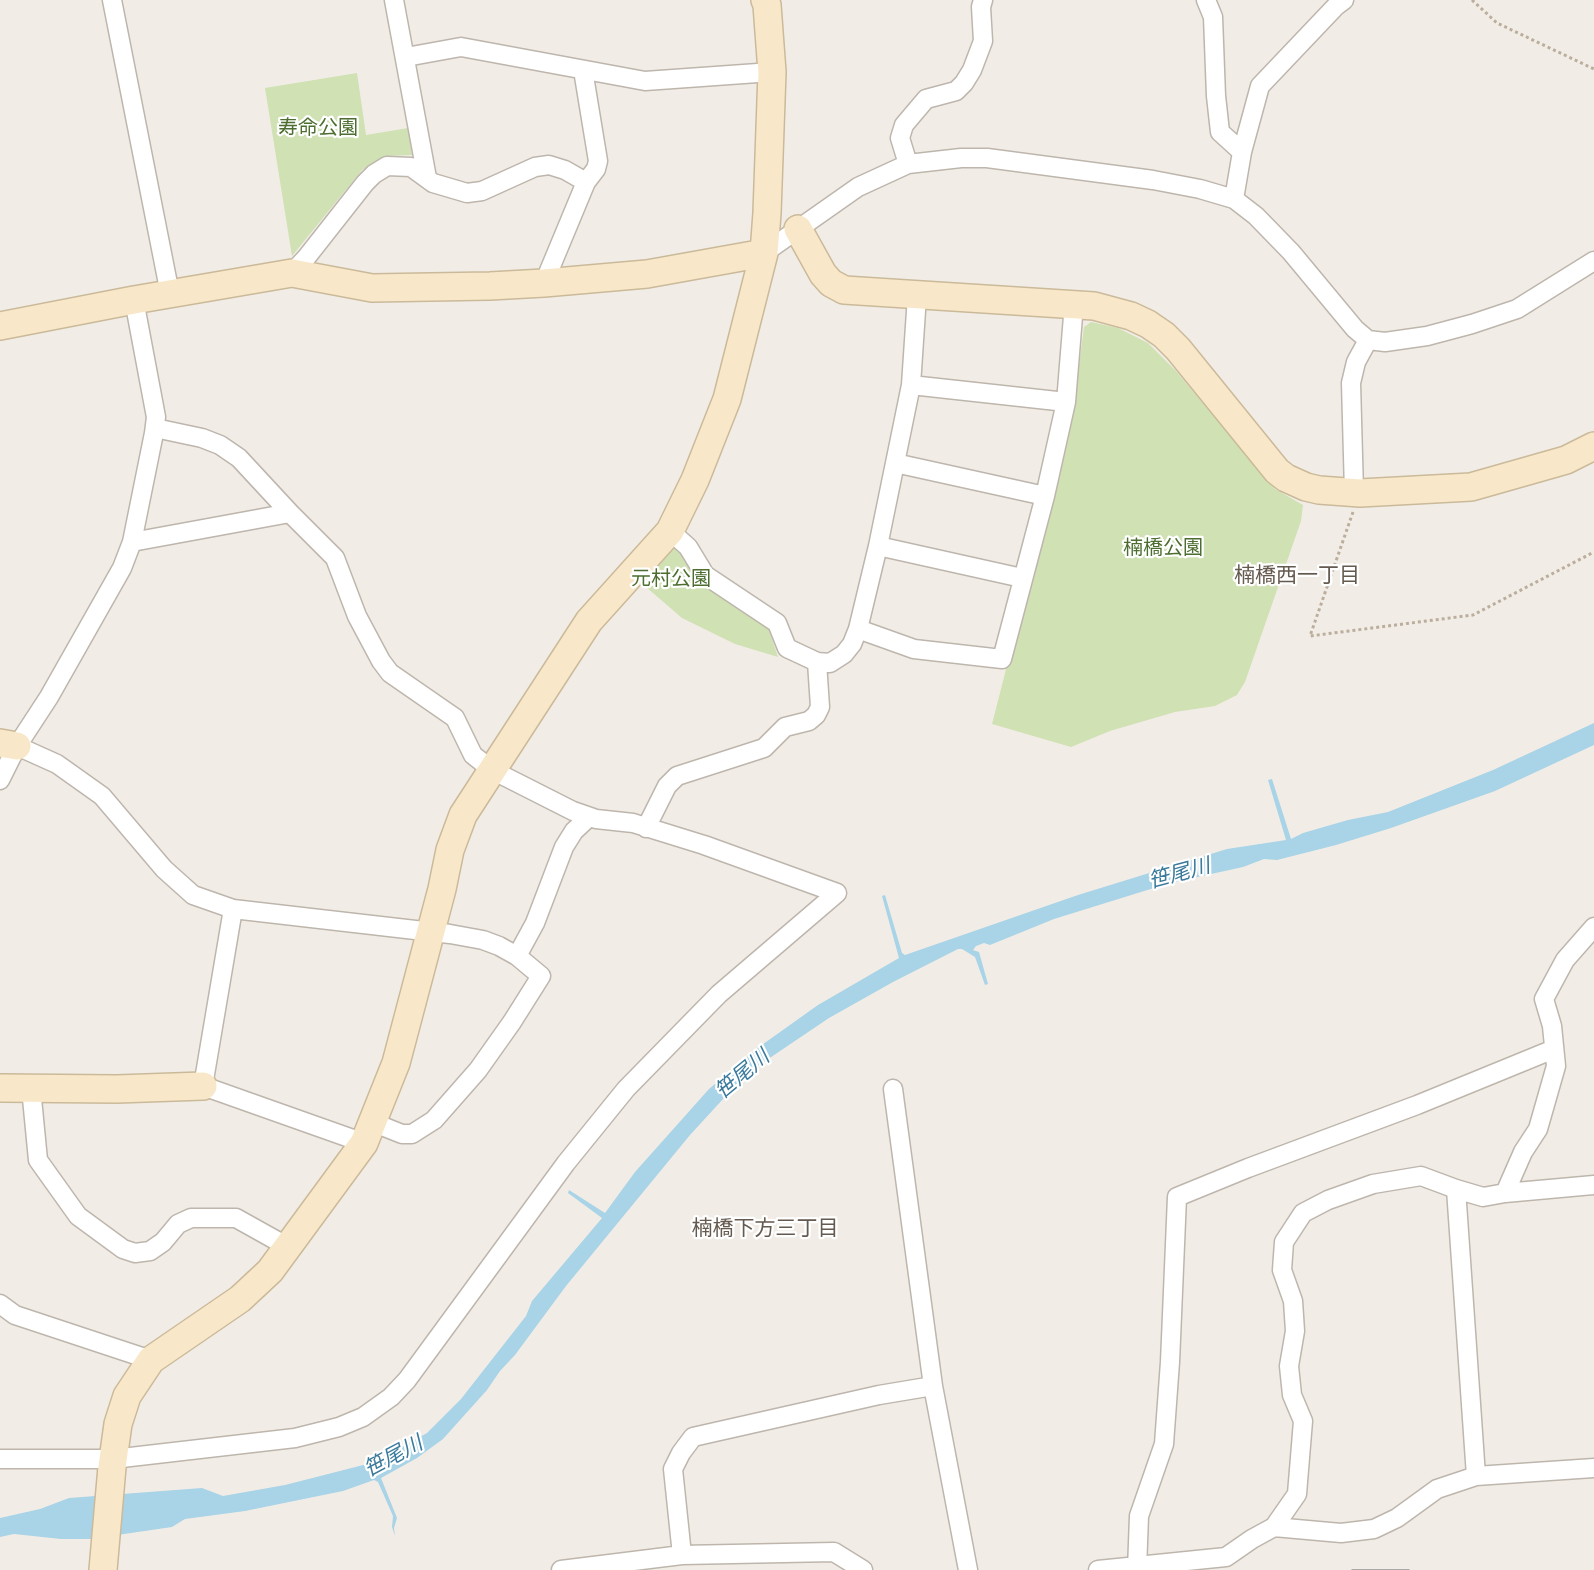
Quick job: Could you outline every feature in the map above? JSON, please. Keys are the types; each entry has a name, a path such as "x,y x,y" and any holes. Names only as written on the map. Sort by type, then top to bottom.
{"street":[{"path":"112,0 170,294"},
{"path":"394,0 427,178"},
{"path":"103,1570 117,1424 127,1396 151,1360 240,1299 270,1271 368,1133 396,1063 450,850 463,815 589,621 670,531 695,480 727,399 764,253 772,72 765,0"},
{"path":"908,164 900,138 904,125 926,99 956,90 968,76 983,41 981,7 983,0"},
{"path":"1206,0 1213,17 1216,96 1220,132 1242,152"},
{"path":"1234,199 1242,152 1260,86 1344,0"},
{"path":"406,57 461,47 645,81 772,72"},
{"path":"544,283 586,182 596,169 598,161 583,70"},
{"path":"0,326 292,273 372,288 544,283 647,274 764,253 858,187 908,164 960,158 987,158 1153,180 1200,189 1234,199 1256,216 1291,252 1355,329 1368,340 1385,342 1427,336 1483,321 1517,309 1594,261"},
{"path":"292,273 374,174 387,166 411,167 432,183 467,193 482,191 535,167 549,165 586,182"},
{"path":"798,229 831,283 844,290 1074,304 1094,306 1131,316 1164,335 1178,349 1277,471 1306,487 1357,493 1471,487 1566,460 1594,446"},
{"path":"670,531 688,547 705,575 777,623 787,648 817,662 830,663 844,654 852,644 858,629 878,546 911,385 917,296"},
{"path":"0,780 8,744 49,698 122,568 132,542 156,417 134,300"},
{"path":"858,629 915,649 1002,659 1045,496 1066,402 1074,304"},
{"path":"1357,493 1352,383 1356,362 1368,340"},
{"path":"911,385 1066,402"},
{"path":"0,1459 112,1463 295,1438 339,1427 363,1417 391,1396 407,1380 566,1163 626,1089 717,995 837,893 723,852 633,824 589,817 492,770 472,755 455,718 390,673 357,616 335,558 239,458 202,438 155,428"},
{"path":"895,463 1045,496"},
{"path":"132,542 290,513"},
{"path":"878,546 1022,578"},
{"path":"646,828 667,786 677,776 764,748 785,727 809,721 816,715 820,707 817,662"},
{"path":"0,1088 117,1089 203,1086 368,1133 412,1134 434,1120 471,1078 512,1022 541,976 517,956 483,940 450,934 233,909 193,895 164,869 102,796 57,764 8,744"},
{"path":"517,956 535,923 564,847 574,831 589,817"},
{"path":"203,1086 233,909"},
{"path":"1505,1193 1523,1152 1538,1129 1556,1066 1552,1026 1544,999 1565,960 1594,927"},
{"path":"1137,1568 1139,1516 1164,1444 1177,1197 1417,1105 1554,1049"},
{"path":"31,1088 38,1160 78,1216 123,1249 135,1253 150,1251 163,1242 178,1224 191,1218 236,1218 288,1247"},
{"path":"893,1089 933,1386 968,1570"},
{"path":"1098,1570 1137,1568 1226,1557 1274,1527 1297,1494 1303,1421 1292,1395 1289,1366 1294,1331 1293,1301 1282,1270 1284,1242 1303,1213 1328,1200 1373,1184 1421,1176 1483,1197 1594,1185"},
{"path":"1456,1189 1476,1476"},
{"path":"0,1304 15,1315 151,1360"},
{"path":"682,1555 673,1468 693,1437 933,1386"},
{"path":"1274,1527 1341,1533 1374,1529 1397,1518 1437,1489 1476,1476 1594,1468"},
{"path":"561,1570 682,1555 834,1552 863,1570"}],"path":[{"path":"1472,0 1497,23 1594,69"},
{"path":"1357,493 1310,636 1473,615 1594,552"}],"green space":[{"name":"寿命公園","path":"357,73 366,135 408,128 412,155 386,156 362,170 292,256 265,88"},
{"name":"楠橋公園","path":"1091,322 1118,328 1148,343 1175,370 1275,489 1303,505 1301,521 1245,682 1237,695 1215,706 1175,712 1110,731 1071,747 992,724 1074,404 1084,327"},
{"name":"元村公園","path":"669,543 767,624 778,657 735,644 682,618 639,581"}],"water":[{"name":"笹尾川","path":"1594,723 1594,745 1495,791 1336,845 1277,860 1264,859 1243,867 1170,883 1054,919 990,945 984,943 976,946 973,950 979,952 988,984 985,985 975,957 958,949 829,1018 746,1074 690,1135 566,1286 487,1390 443,1439 417,1458 381,1478 397,1518 394,1528 395,1536 392,1527 393,1516 378,1482 374,1480 343,1491 245,1511 185,1519 172,1527 90,1539 61,1539 14,1534 0,1537 0,1518 40,1509 69,1498 202,1488 223,1496 285,1485 375,1462 427,1433 461,1399 526,1316 532,1301 602,1218 568,1193 569,1190 605,1213 635,1172 709,1089 759,1047 818,1005 899,958 882,896 885,895 902,953 905,955 1078,895 1227,849 1286,840 1268,780 1272,779 1291,839 1303,833 1348,820 1388,812 1493,770"}],"tram line":[{"path":"1352,1570 1409,1570"}],"district":[{"name":"楠橋西一丁目","path":"1297,575"},
{"name":"楠橋下方三丁目","path":"765,1228"}]}
